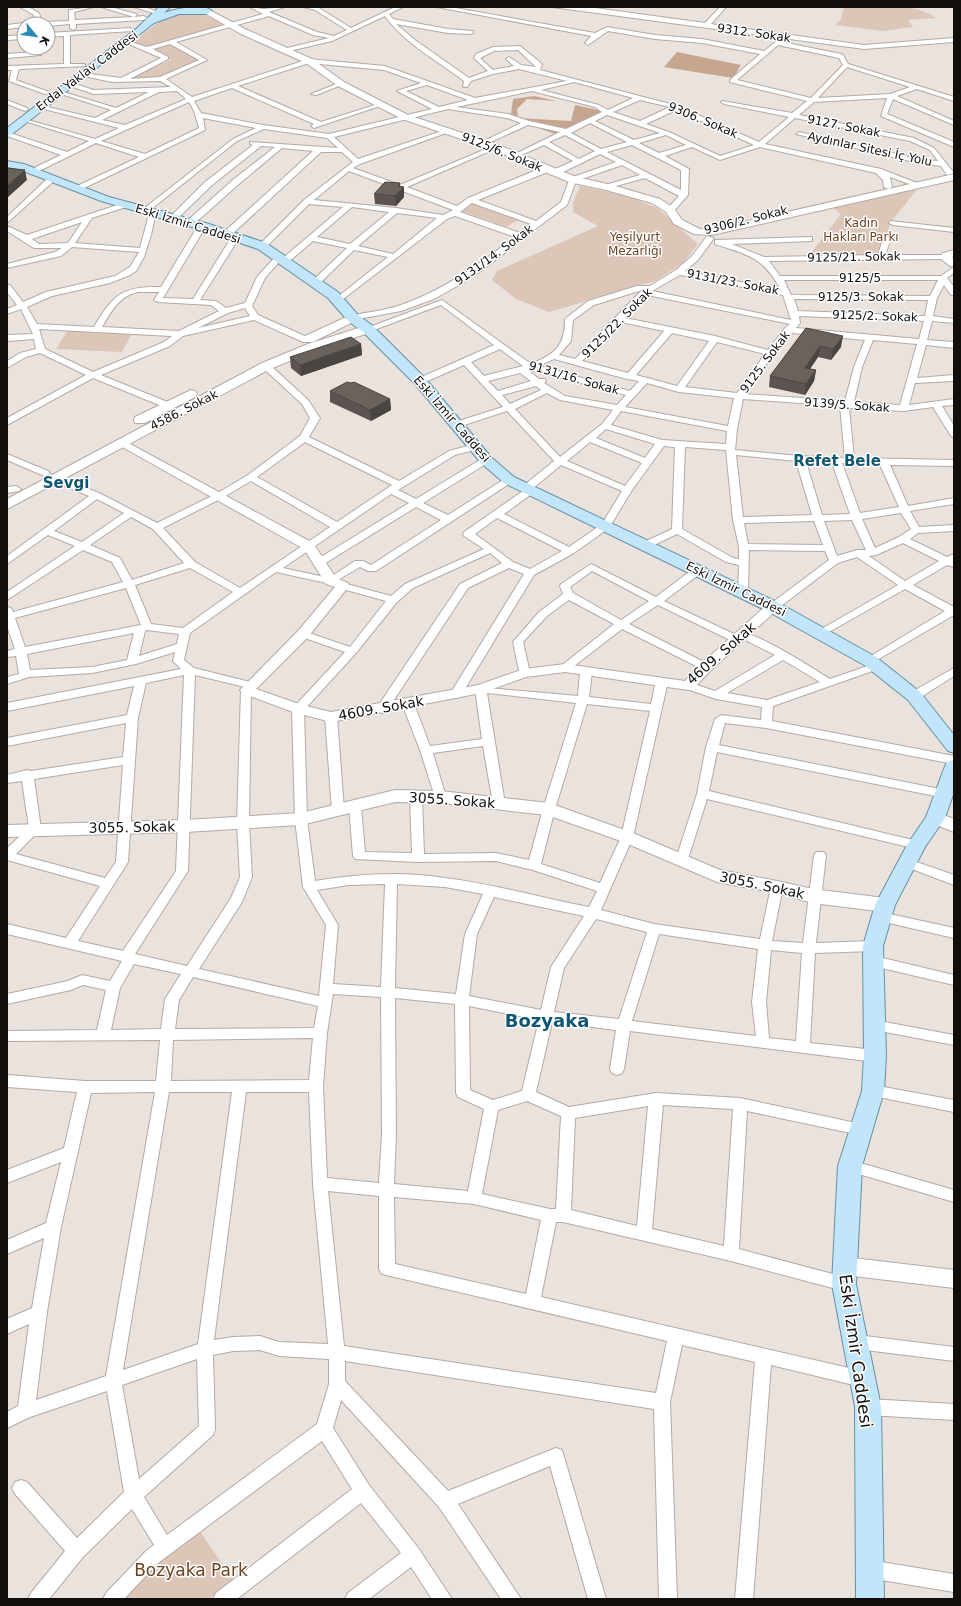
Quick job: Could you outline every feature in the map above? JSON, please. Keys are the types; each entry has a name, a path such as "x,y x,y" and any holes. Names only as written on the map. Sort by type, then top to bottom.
{"main road":[{"name":"Erdal Yaklav Caddesi","path":"7,123 39,107 69,84 82,70 130,30 165,7"},
{"name":"9125/6. Sokak","path":"188,7 202,9 230,24 309,61 341,84 405,117 517,155 573,180 608,187 656,201 670,210 678,222 698,232"},
{"name":"Erdal Yaklav Caddesi","path":"7,133 24,114 47,93 126,41 147,20 155,9"},
{"path":"147,20 178,11 202,9"},
{"name":"Eski İzmir Caddesi","path":"7,158 20,166 52,180 123,205 196,225 262,246 297,270 314,284 333,295 353,318 368,329 420,381 474,448 509,480 527,490 646,545 773,607 822,633 874,664 914,696 954,747"},
{"name":"Eski İzmir Caddesi","path":"7,164 20,166"},
{"name":"9306/2. Sokak","path":"698,232 712,232 764,221 953,174"},
{"name":"9306/2. Sokak","path":"698,232 706,228 888,187 914,183"},
{"name":"4586. Sokak","path":"10,491 167,405 353,318"},
{"name":"4586. Sokak","path":"7,505 266,366 312,347 368,329"},
{"name":"Eski İzmir Caddesi","path":"870,1599 868,1407 845,1275 850,1166 860,1129 873,1091 875,1056 874,953 883,911 913,854 945,822 945,794 954,766"},
{"name":"3055. Sokak","path":"7,831 243,824 301,819 395,796 416,798 440,797 549,809 627,837 681,862 718,876 777,887 883,911"}],"street":[{"path":"23,7 37,14 37,16"},
{"path":"30,10 41,7"},
{"path":"67,65 70,33 73,22 71,11 90,7"},
{"path":"104,7 147,20"},
{"path":"136,7 155,9"},
{"path":"253,7 315,34 335,38"},
{"path":"147,49 282,7"},
{"path":"307,7 317,9 351,30"},
{"path":"285,50 335,38 400,7"},
{"path":"440,7 596,35"},
{"path":"472,12 480,7"},
{"name":"9312. Sokak","path":"555,7 606,9 706,26 864,47 954,40"},
{"path":"706,26 723,7"},
{"path":"606,9 619,21"},
{"path":"386,14 422,48 468,80"},
{"path":"56,23 147,20"},
{"path":"392,21 448,31 471,32"},
{"path":"626,24 654,37"},
{"path":"588,43 596,35 607,29 654,37 702,42 766,53"},
{"path":"56,34 130,30"},
{"path":"120,82 166,58 126,41"},
{"path":"7,68 67,65 106,80 120,82 161,79 204,60 171,42"},
{"path":"864,47 847,54 777,43 732,82 812,100 891,96 917,87"},
{"path":"492,72 479,61 477,58 478,55 493,49 510,47 520,48 535,60 540,65 536,69"},
{"path":"530,90 597,106 608,113 666,133 720,158 760,145 812,100 846,65 847,54"},
{"path":"509,60 519,67"},
{"path":"33,172 125,127 192,100 235,87 309,61 385,68 475,100"},
{"path":"846,65 954,99"},
{"path":"460,95 468,80 492,72 519,67"},
{"name":"9306. Sokak","path":"519,67 536,69 575,81 676,107 760,145 878,171 914,183"},
{"path":"16,68 12,81 47,93"},
{"path":"78,189 202,129 199,115 192,100 179,88 161,79"},
{"path":"199,115 263,127 329,136 475,100 575,81"},
{"path":"427,83 400,91 442,108 508,116 526,123 567,133 621,163 684,195"},
{"path":"69,84 94,92 179,88"},
{"path":"314,94 341,84"},
{"path":"235,87 321,124"},
{"path":"96,120 160,89"},
{"path":"58,92 117,110"},
{"path":"891,96 954,123"},
{"path":"891,96 883,115 954,145"},
{"path":"517,155 567,133 640,97"},
{"path":"7,102 24,114 96,141 144,156"},
{"name":"9127. Sokak","path":"724,102 912,140 932,149 941,164 953,174"},
{"path":"294,132 380,105"},
{"path":"39,107 125,127"},
{"path":"642,124 676,107"},
{"path":"591,121 685,169 684,195 670,210"},
{"path":"484,143 526,123"},
{"path":"7,312 49,294 88,284 117,279 132,270 137,264 142,250 149,213 235,140 263,127"},
{"path":"262,246 307,202 357,162 447,131"},
{"path":"7,133 68,155"},
{"path":"338,301 444,217 457,211 471,200 578,161 601,151 666,133"},
{"name":"Aydınlar Sitesi İç Yolu","path":"799,134 918,161 941,164"},
{"path":"329,136 357,162"},
{"path":"235,140 319,150 344,150"},
{"path":"545,143 578,161"},
{"path":"172,218 208,184 259,144"},
{"path":"660,155 692,145"},
{"path":"226,311 213,303 158,300 196,225 237,181 281,146"},
{"path":"402,188 495,147"},
{"path":"195,302 230,236 281,183 319,150"},
{"path":"573,180 621,163"},
{"path":"348,168 521,236"},
{"path":"878,171 887,179 888,187"},
{"path":"608,187 646,175"},
{"path":"7,221 52,180"},
{"name":"9131/14. Sokak","path":"353,318 398,309 431,297 456,283 564,203 573,180"},
{"path":"471,200 537,224"},
{"path":"307,202 396,210 444,217"},
{"path":"26,238 123,205"},
{"path":"7,422 93,375 167,344 180,334 226,311 248,305 261,277 281,260 312,238 350,205"},
{"path":"314,284 353,246 396,210"},
{"path":"7,266 58,254 70,245 88,218"},
{"path":"893,223 954,230"},
{"path":"7,228 26,238 37,246 70,245 142,250"},
{"name":"9125/6. Sokak","path":"698,232 718,242 809,239"},
{"path":"312,238 393,256"},
{"name":"9125/22. Sokak","path":"577,362 648,290 679,272 695,258 710,238"},
{"path":"881,257 887,239"},
{"name":"9125. Sokak","path":"718,242 761,259 777,278 787,295 795,313 796,323 788,330 770,353 739,396 732,429 730,450 738,520 744,547 743,593"},
{"name":"9125/21. Sokak","path":"761,259 952,254"},
{"path":"904,408 921,342 929,318 933,298 943,278 954,269"},
{"name":"9131/23. Sokak","path":"679,272 787,295"},
{"name":"9125/5","path":"777,278 943,278"},
{"path":"943,278 954,293"},
{"path":"7,287 23,306 36,326 41,350"},
{"path":"98,329 117,297 140,288 164,290"},
{"path":"483,379 525,368 555,356 566,343 569,319 591,303 640,288 796,323"},
{"name":"9125/3. Sokak","path":"787,295 933,298"},
{"name":"9131/16. Sokak","path":"368,329 442,302 525,368 563,376 631,394"},
{"path":"248,305 255,317 306,340"},
{"name":"9131/14. Sokak","path":"368,329 398,309"},
{"name":"9125/2. Sokak","path":"795,313 929,318 954,321"},
{"path":"36,326 180,334 226,326 255,317"},
{"path":"619,319 715,339 770,353"},
{"path":"630,377 670,330"},
{"path":"788,330 954,345"},
{"path":"7,338 38,336"},
{"path":"850,461 847,405 858,367 870,338"},
{"path":"679,389 715,339"},
{"path":"420,381 498,346"},
{"path":"7,365 23,355 41,350 93,375 167,405"},
{"name":"9139/5. Sokak","path":"555,356 679,389 739,396 904,408 954,402"},
{"path":"465,361 559,461 627,490"},
{"path":"157,526 219,496 250,477 304,438 315,418 305,402 266,366"},
{"path":"525,368 537,383 547,390 564,398 732,429"},
{"path":"497,394 563,376"},
{"path":"912,381 954,378"},
{"path":"530,573 509,564 468,534 498,514 559,461 591,439 606,426 618,409 645,380"},
{"path":"456,425 509,408 547,390"},
{"path":"936,404 954,434"},
{"path":"606,426 661,443 800,459 954,463"},
{"path":"304,438 396,488 415,503 448,519"},
{"path":"591,439 647,462"},
{"path":"122,442 309,546 337,584"},
{"path":"456,694 530,573 570,551 606,526 627,490 661,443"},
{"path":"677,530 680,444"},
{"path":"248,687 190,670 178,661 185,632 240,592 396,488 452,453 474,448"},
{"path":"7,457 45,472"},
{"path":"800,459 818,519 834,561"},
{"path":"320,562 486,460"},
{"path":"836,460 856,517 872,553"},
{"path":"884,462 905,510 916,530"},
{"path":"250,477 338,527"},
{"path":"56,480 96,495 157,526 191,564 240,592"},
{"path":"165,1547 133,1495 113,1380 163,1088 167,1034 172,999 237,899 246,877 243,824 248,687 302,634 337,584 359,563 372,569 509,480"},
{"path":"7,561 96,495"},
{"path":"738,520 856,517 954,501"},
{"path":"7,597 131,513"},
{"path":"498,514 570,551"},
{"path":"773,607 834,561 857,553 872,553 903,539 916,530 954,528"},
{"path":"646,545 677,530"},
{"path":"677,530 730,560 743,563"},
{"path":"48,531 116,560 130,584 143,627 132,662"},
{"path":"903,539 952,561"},
{"path":"744,547 829,548"},
{"path":"112,1599 152,1557 324,1429 337,1384 337,1352 320,1184 316,1086 320,1033 326,996 332,925 309,887 301,819 298,709 352,651 394,600 409,586 491,550"},
{"path":"688,686 716,695 768,704 829,683 874,664 954,611 905,585 857,553"},
{"path":"822,633 905,585 952,561"},
{"path":"25,674 21,652 8,614 130,584 191,564"},
{"path":"382,709 464,586 509,564"},
{"path":"706,667 568,595 565,586 591,567 657,601 783,655 829,683"},
{"path":"275,569 394,600"},
{"path":"565,668 621,624 657,601 697,571"},
{"path":"524,673 518,642 543,614 568,595"},
{"name":"4609. Sokak","path":"248,687 298,709 331,718 481,689 524,673 565,668 688,686 706,667 773,607"},
{"path":"7,654 143,627 185,632"},
{"path":"302,634 352,651"},
{"path":"7,680 24,676 25,674 92,670 132,662 182,646"},
{"path":"716,695 783,655"},
{"path":"7,707 190,670"},
{"path":"103,1036 113,987 129,957 182,871 185,826 190,670"},
{"path":"534,866 549,809 583,699 586,672"},
{"path":"914,696 954,672"},
{"path":"70,943 122,862 132,718 140,681"},
{"path":"528,1095 548,1016 558,967 593,913 627,837 662,681"},
{"path":"500,804 488,742 481,689 657,708"},
{"path":"408,704 426,750 440,797"},
{"path":"766,724 768,704"},
{"path":"7,742 132,718"},
{"path":"331,718 338,810"},
{"path":"681,862 703,794 712,747 721,719 766,724 954,760"},
{"path":"426,750 488,742"},
{"path":"712,747 945,794"},
{"path":"7,779 28,774 129,760"},
{"path":"7,855 35,829 28,774"},
{"path":"703,794 913,854 954,880"},
{"path":"416,798 418,858"},
{"path":"355,806 359,856 418,858 496,857 534,866 603,888"},
{"path":"7,855 109,884"},
{"path":"803,1047 807,948 813,896 820,855"},
{"path":"309,887 349,880 391,879 445,882 593,913 654,929 765,945 874,953 954,980"},
{"path":"391,879 388,992 389,1134 386,1191 387,1269 532,1301 862,1379"},
{"path":"763,1042 759,1002 765,945 777,887"},
{"path":"490,892 471,934 462,1000 463,1093 492,1106 528,1095 568,1113 656,1099 740,1104 860,1129"},
{"path":"883,911 954,933"},
{"path":"617,1068 624,1024 654,929"},
{"path":"7,930 189,971 326,996 388,992 462,1000 548,1016 624,1024 875,1056"},
{"path":"7,999 71,985 82,980 113,987"},
{"path":"874,1025 954,1040"},
{"path":"7,1036 320,1033"},
{"path":"7,1081 85,1086 163,1088 316,1086"},
{"path":"26,1411 39,1312 53,1227 85,1086"},
{"path":"37,1599 77,1551 133,1495 207,1428 206,1349 240,1086"},
{"path":"873,1091 954,1106"},
{"path":"644,1234 656,1099"},
{"path":"731,1254 740,1104"},
{"path":"474,1198 492,1106"},
{"path":"532,1301 556,1215 568,1113"},
{"path":"7,1177 69,1152"},
{"path":"850,1166 954,1196"},
{"path":"320,1184 474,1198 731,1254 845,1275 954,1279"},
{"path":"7,1247 53,1227"},
{"path":"7,1327 39,1312"},
{"path":"668,1599 662,1402 676,1335"},
{"path":"857,1342 954,1354"},
{"path":"7,1420 26,1411 206,1349 233,1344 260,1343 279,1349 337,1352 662,1402"},
{"path":"744,1599 764,1355"},
{"path":"337,1384 445,1501 512,1599"},
{"path":"868,1407 954,1412"},
{"path":"324,1429 363,1491 413,1555 443,1599"},
{"path":"445,1501 556,1456 597,1599"},
{"path":"21,1488 77,1551"},
{"path":"222,1599 363,1491"},
{"path":"354,1599 413,1555"},
{"path":"869,1569 954,1584"}],"green space":[{"path":"844,7 904,7 916,9 936,18 908,20 913,27 882,31 836,25 841,19"},
{"path":"193,13 204,15 226,25 147,47 133,42 167,18"},
{"path":"170,44 199,60 158,78 127,80 171,60 150,49"},
{"name":"Yeşilyurt Mezarlığı","path":"580,186 628,196 657,208 698,244 683,263 655,281 549,312 516,299 492,280 497,271 598,226 573,212 573,203"},
{"name":"Kadın Hakları Parkı","path":"918,188 891,222 878,255 809,256 841,214 833,207"},
{"path":"472,204 518,220 507,227 462,211"},
{"path":"68,330 132,333 122,352 56,349"},
{"name":"Bozyaka Park","path":"197,1527 233,1580 209,1599 117,1599"}],"shaded area":[{"path":"677,52 741,65 733,78 664,67"},
{"path":"534,96 556,101 527,99 517,109 518,118 571,121 575,105 607,112 558,135 541,129 538,122 520,120 511,114 513,99"}],"building":[{"path":"7,168 25,170 7,186"},
{"path":"385,182 400,183 398,186 404,187 395,196 374,194"},
{"path":"806,328 843,336 833,349 820,346 805,368 816,370 806,384 770,376"},
{"path":"351,337 361,344 300,365 290,357"},
{"path":"347,382 354,382 390,399 370,410 330,391"}],"district":[{"name":"Refet Bele","path":"837,461"},
{"name":"Sevgi","path":"66,483"},
{"name":"Bozyaka","path":"547,1020"}]}
